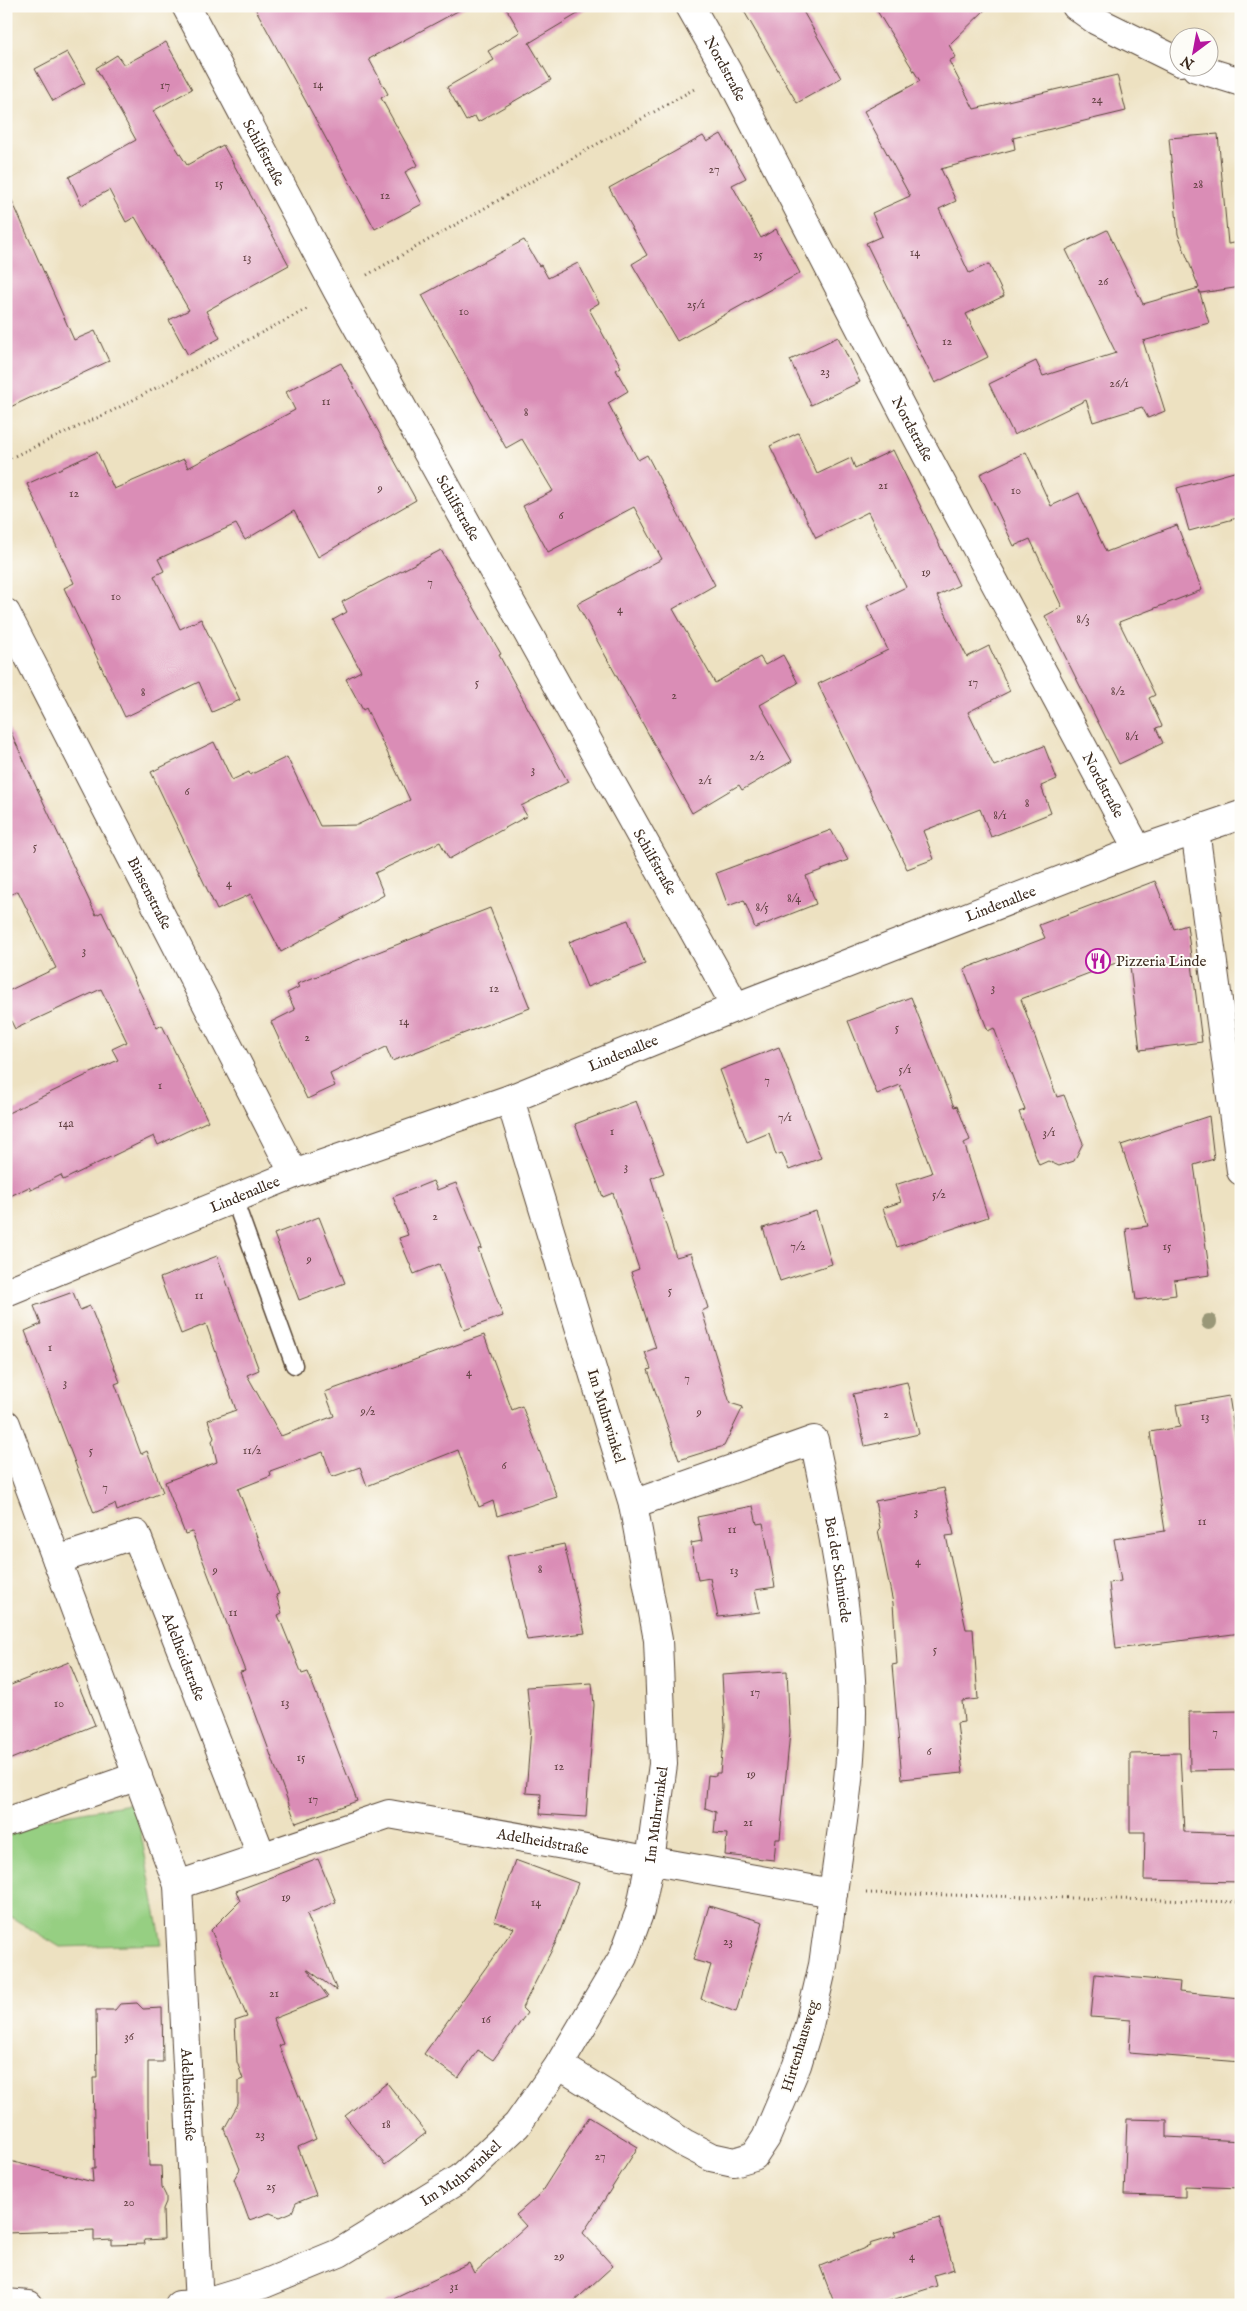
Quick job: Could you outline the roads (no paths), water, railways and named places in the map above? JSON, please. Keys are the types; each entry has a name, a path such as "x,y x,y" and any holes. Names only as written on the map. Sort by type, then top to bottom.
{"street":[{"name":"Schilfstraße","path":"186,6 338,292 736,1007"},
{"name":"Nordstraße","path":"690,6 727,71 899,402 1138,850"},
{"path":"1076,6 1098,21 1170,57"},
{"path":"1220,75 1241,82"},
{"name":"Binsenstraße","path":"6,613 294,1174"},
{"name":"Lindenallee","path":"6,1292 294,1174 510,1099 736,1007 1138,850 1241,815"},
{"path":"1195,830 1241,1170"},
{"name":"Im Muhrwinkel","path":"192,2304 264,2284 339,2253 461,2178 517,2125 559,2065 623,1957 640,1911 650,1861 663,1764 658,1650 633,1504 510,1099"},
{"name":"Adelheidstraße","path":"6,1424 178,1886 192,2304"},
{"name":"Bei der Schmiede","path":"633,1504 814,1440 836,1545 849,1649 852,1711 850,1771 833,1892"},
{"name":"Adelheidstraße","path":"57,1560 136,1534 262,1857"},
{"path":"6,1822 138,1776"},
{"name":"Adelheidstraße","path":"178,1886 389,1814 650,1861"},
{"path":"650,1861 833,1892"},
{"name":"Hirtenhausweg","path":"559,2065 684,2143 711,2157 734,2162 754,2156 766,2138 797,2065 809,2025 823,1964 833,1892"},
{"path":"6,2303 30,2305"}],"lane":[{"path":"234,1198 294,1365"}],"place":[{"name":"Pizzeria Linde","path":"1098,961"}]}
